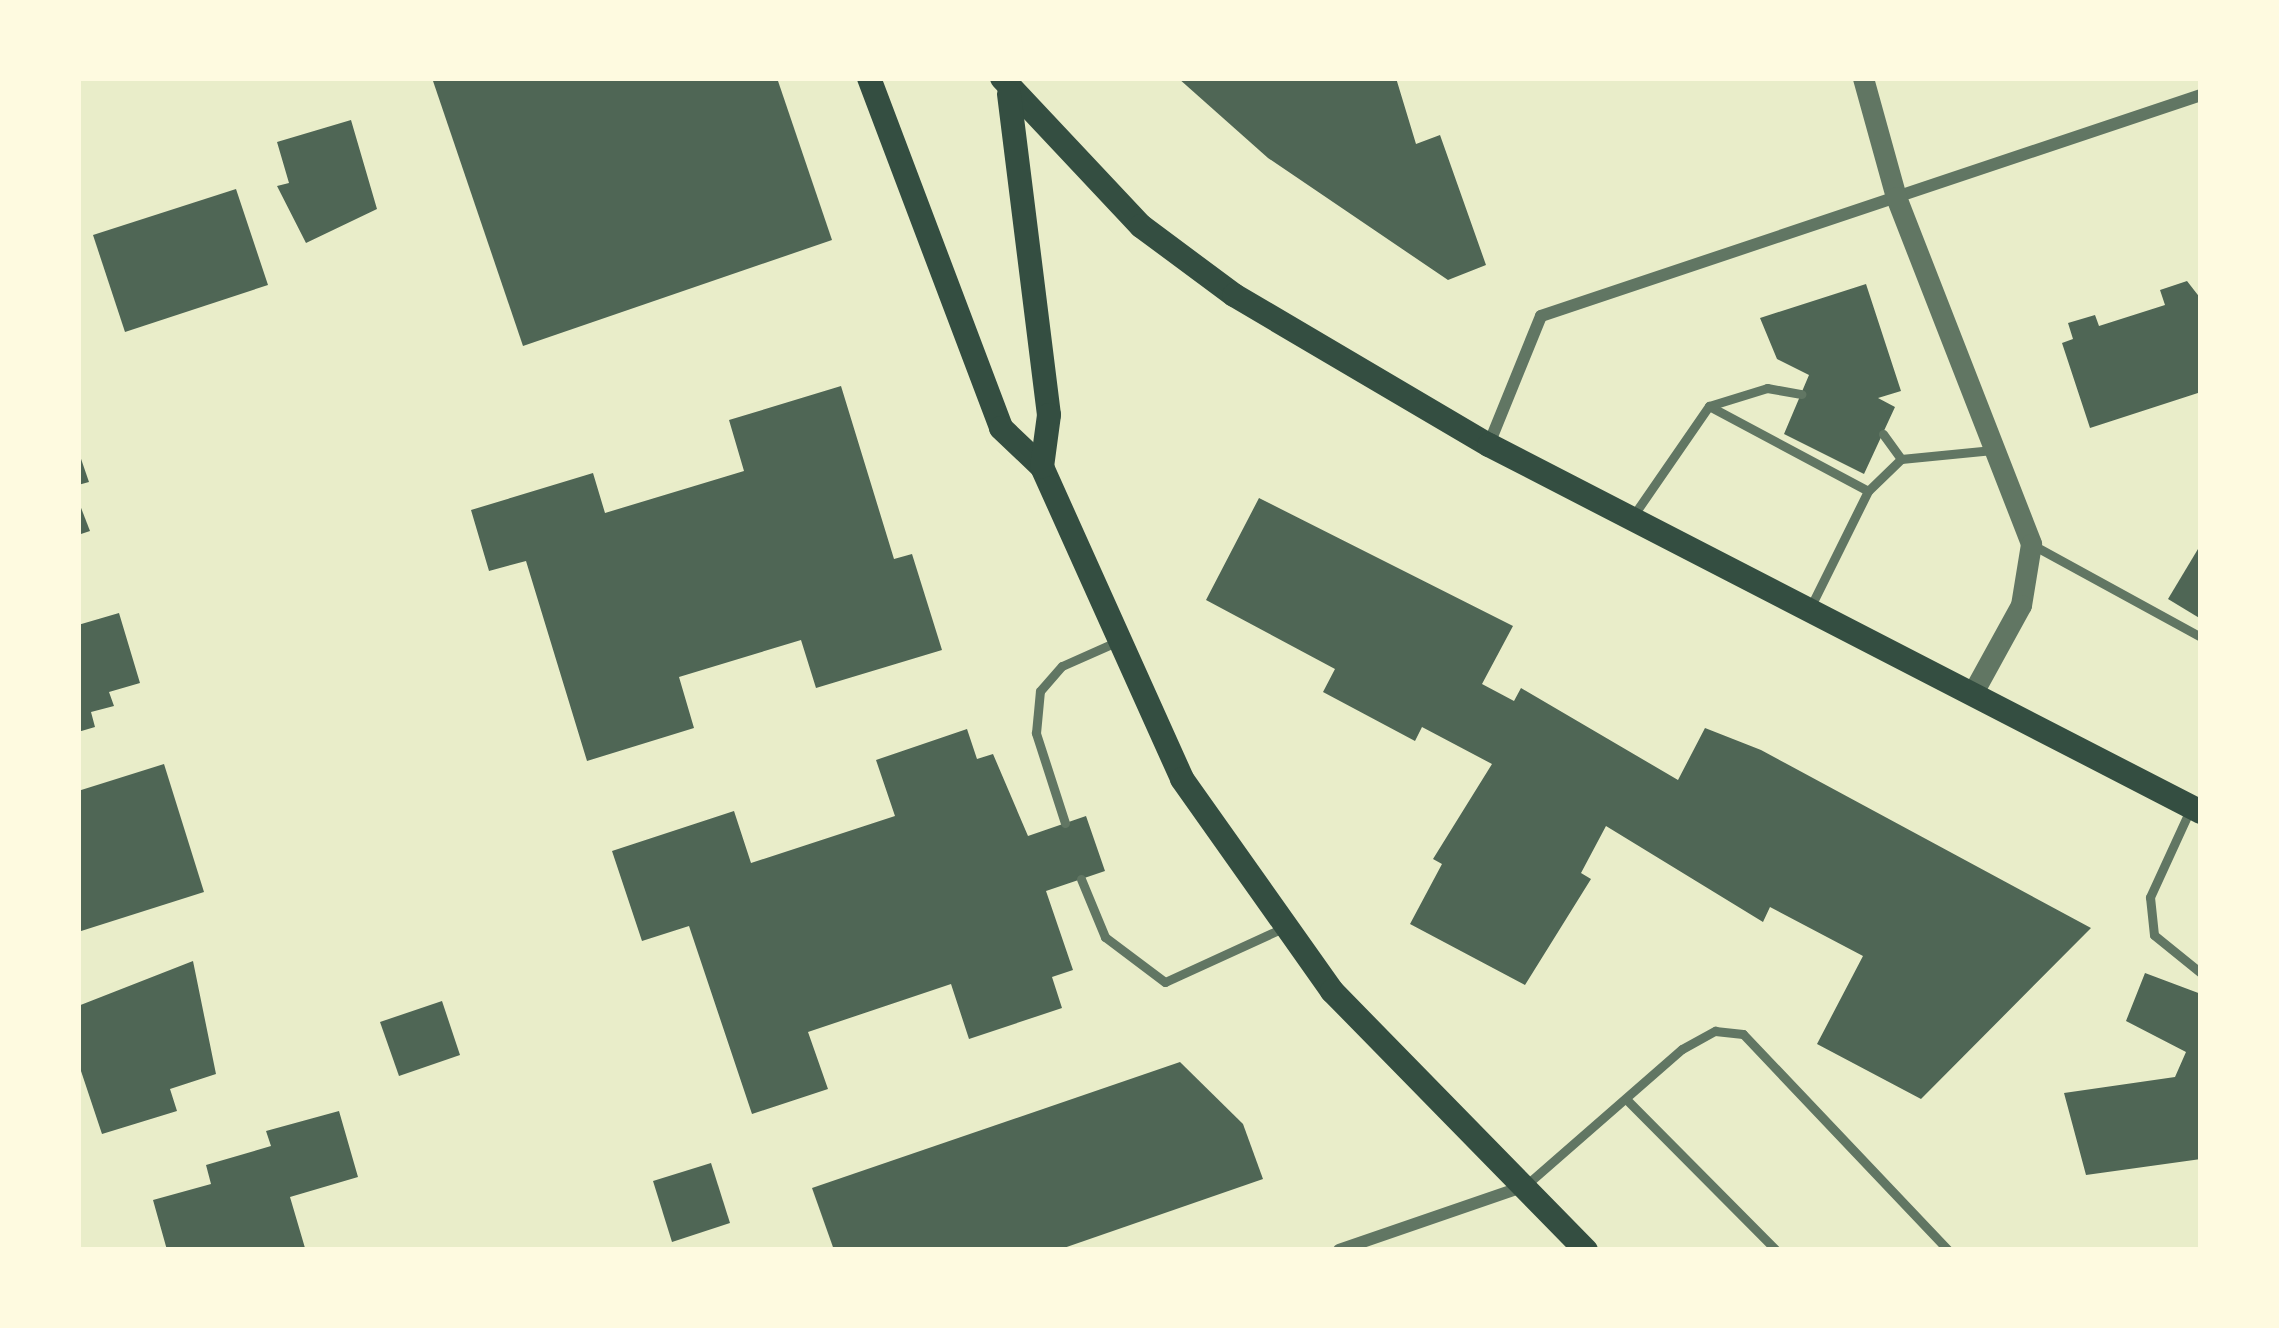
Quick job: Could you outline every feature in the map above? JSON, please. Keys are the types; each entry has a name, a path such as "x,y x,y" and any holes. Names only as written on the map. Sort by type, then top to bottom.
{"main road":[{"path":"869,78 1001,428 1042,467 1114,643 1181,779 1283,928 1586,1250"},
{"path":"1005,82 1049,415 1042,467"},
{"path":"1005,82 1141,226 1234,296 1489,445 2196,809"}],"street":[{"path":"1863,78 1896,197 2031,544 2021,605 1972,694"},
{"path":"1489,445 1541,316 2201,94"},
{"path":"1339,1250 1526,1185"}],"lane":[{"path":"1631,519 1709,406 1767,388 1801,394"},
{"path":"1709,406 1868,491"},
{"path":"1882,434 1901,459"},
{"path":"1809,611 1868,491 1901,459 1995,450"},
{"path":"2031,544 2201,637"},
{"path":"1064,823 1036,733 1040,691 1062,666 1114,643"},
{"path":"2196,809 2150,897 2154,935 2201,973"},
{"path":"1081,879 1105,937 1165,982 1283,928"},
{"path":"1526,1185 1682,1049 1715,1031 1743,1034 1948,1250"},
{"path":"1626,1099 1776,1250"}],"building":[{"path":"432,78 777,78 832,240 523,346"},
{"path":"1178,78 1396,78 1416,144 1440,135 1486,265 1448,280 1268,158"},
{"path":"351,120 377,209 306,243 277,186 289,183 277,142"},
{"path":"236,189 268,285 125,332 93,235"},
{"path":"2187,281 2201,299 2201,392 2090,428 2062,343 2073,339 2068,323 2095,315 2099,326 2165,305 2160,290"},
{"path":"1866,284 1901,391 1878,398 1895,407 1864,474 1784,434 1809,375 1777,359 1760,318"},
{"path":"841,386 894,559 912,554 942,650 816,688 801,640 679,677 694,728 587,761 526,561 489,571 471,510 593,473 605,513 744,471 729,420"},
{"path":"78,454 89,482 78,485"},
{"path":"1259,498 1513,626 1482,684 1514,701 1521,688 1678,780 1705,728 1761,750 2091,928 1921,1099 1817,1044 1863,956 1770,907 1763,922 1606,826 1581,873 1591,879 1525,985 1410,924 1442,864 1433,859 1492,764 1422,727 1415,741 1323,692 1335,669 1206,600"},
{"path":"78,500 90,531 78,535"},
{"path":"2201,544 2201,619 2168,599"},
{"path":"119,613 140,683 109,692 114,706 91,712 95,727 78,732 78,625"},
{"path":"967,729 977,759 993,754 1028,836 1086,816 1105,871 1046,891 1073,970 1052,977 1062,1008 969,1039 951,984 808,1032 828,1089 752,1114 689,926 642,941 612,851 734,811 751,863 895,816 876,760"},
{"path":"164,764 204,892 78,932 78,791"},
{"path":"193,961 216,1074 170,1089 177,1111 102,1134 78,1062 78,1006"},
{"path":"2145,973 2201,994 2201,1159 2086,1175 2064,1093 2175,1077 2186,1052 2126,1021"},
{"path":"442,1001 460,1055 399,1076 380,1022"},
{"path":"1180,1062 1243,1124 1263,1179 1058,1250 834,1250 812,1188"},
{"path":"339,1111 358,1177 290,1197 305,1248 167,1250 153,1200 211,1184 206,1165 271,1146 266,1131"},
{"path":"711,1163 730,1223 672,1242 653,1181"}]}
